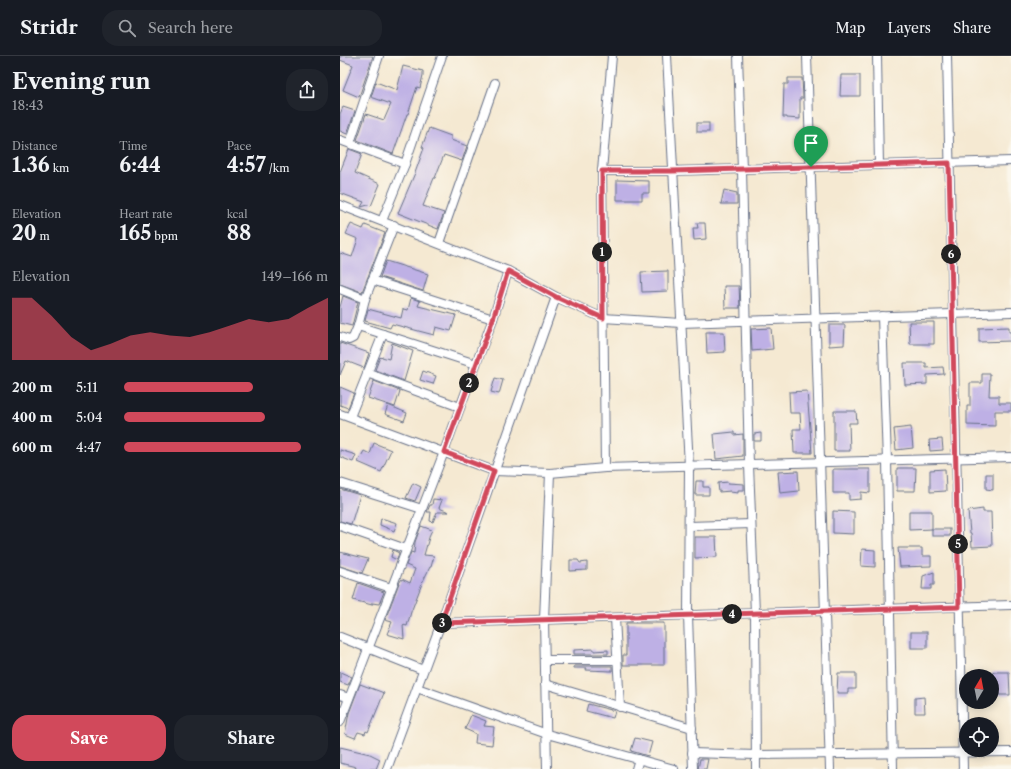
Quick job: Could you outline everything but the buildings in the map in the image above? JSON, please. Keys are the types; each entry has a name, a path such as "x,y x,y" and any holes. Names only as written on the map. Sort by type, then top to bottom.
{"street":[{"path":"350,143 379,56"},
{"path":"382,221 405,164 442,56"},
{"path":"605,468 602,171 612,56"},
{"path":"667,56 689,466 688,615 693,769"},
{"path":"738,56 749,464 755,613 756,769"},
{"path":"807,56 830,769"},
{"path":"877,56 880,165"},
{"path":"947,56 962,717"},
{"path":"440,243 495,82"},
{"path":"340,140 405,164"},
{"path":"602,171 672,171 1011,161"},
{"path":"340,205 508,271 556,297 603,318 681,324 1011,312"},
{"path":"340,337 349,340 353,338 358,326 365,299 394,225"},
{"path":"340,722 444,452 493,319 508,271"},
{"path":"372,280 493,319"},
{"path":"340,289 365,299"},
{"path":"387,769 441,623 556,297"},
{"path":"882,316 887,461 893,769"},
{"path":"358,326 476,364"},
{"path":"350,417 383,334"},
{"path":"367,373 460,407"},
{"path":"340,414 494,471 550,473 605,468 1011,457"},
{"path":"547,769 544,620 550,473"},
{"path":"340,484 422,509"},
{"path":"689,526 752,524"},
{"path":"340,526 406,549"},
{"path":"340,571 391,588"},
{"path":"441,623 1011,605"},
{"path":"616,618 620,707"},
{"path":"340,638 423,670"},
{"path":"545,660 617,660"},
{"path":"545,684 692,728"},
{"path":"417,688 547,734 674,769"},
{"path":"340,695 349,698"},
{"path":"692,753 756,755 959,752"},
{"path":"999,752 1011,752"},
{"path":"962,757 963,769"},
{"path":"636,769 639,759"}],"route":[{"path":"949,163 959,607 441,623 494,471 444,452 493,319 508,271 556,297 603,318 602,171 672,171 811,167 949,163"}]}
